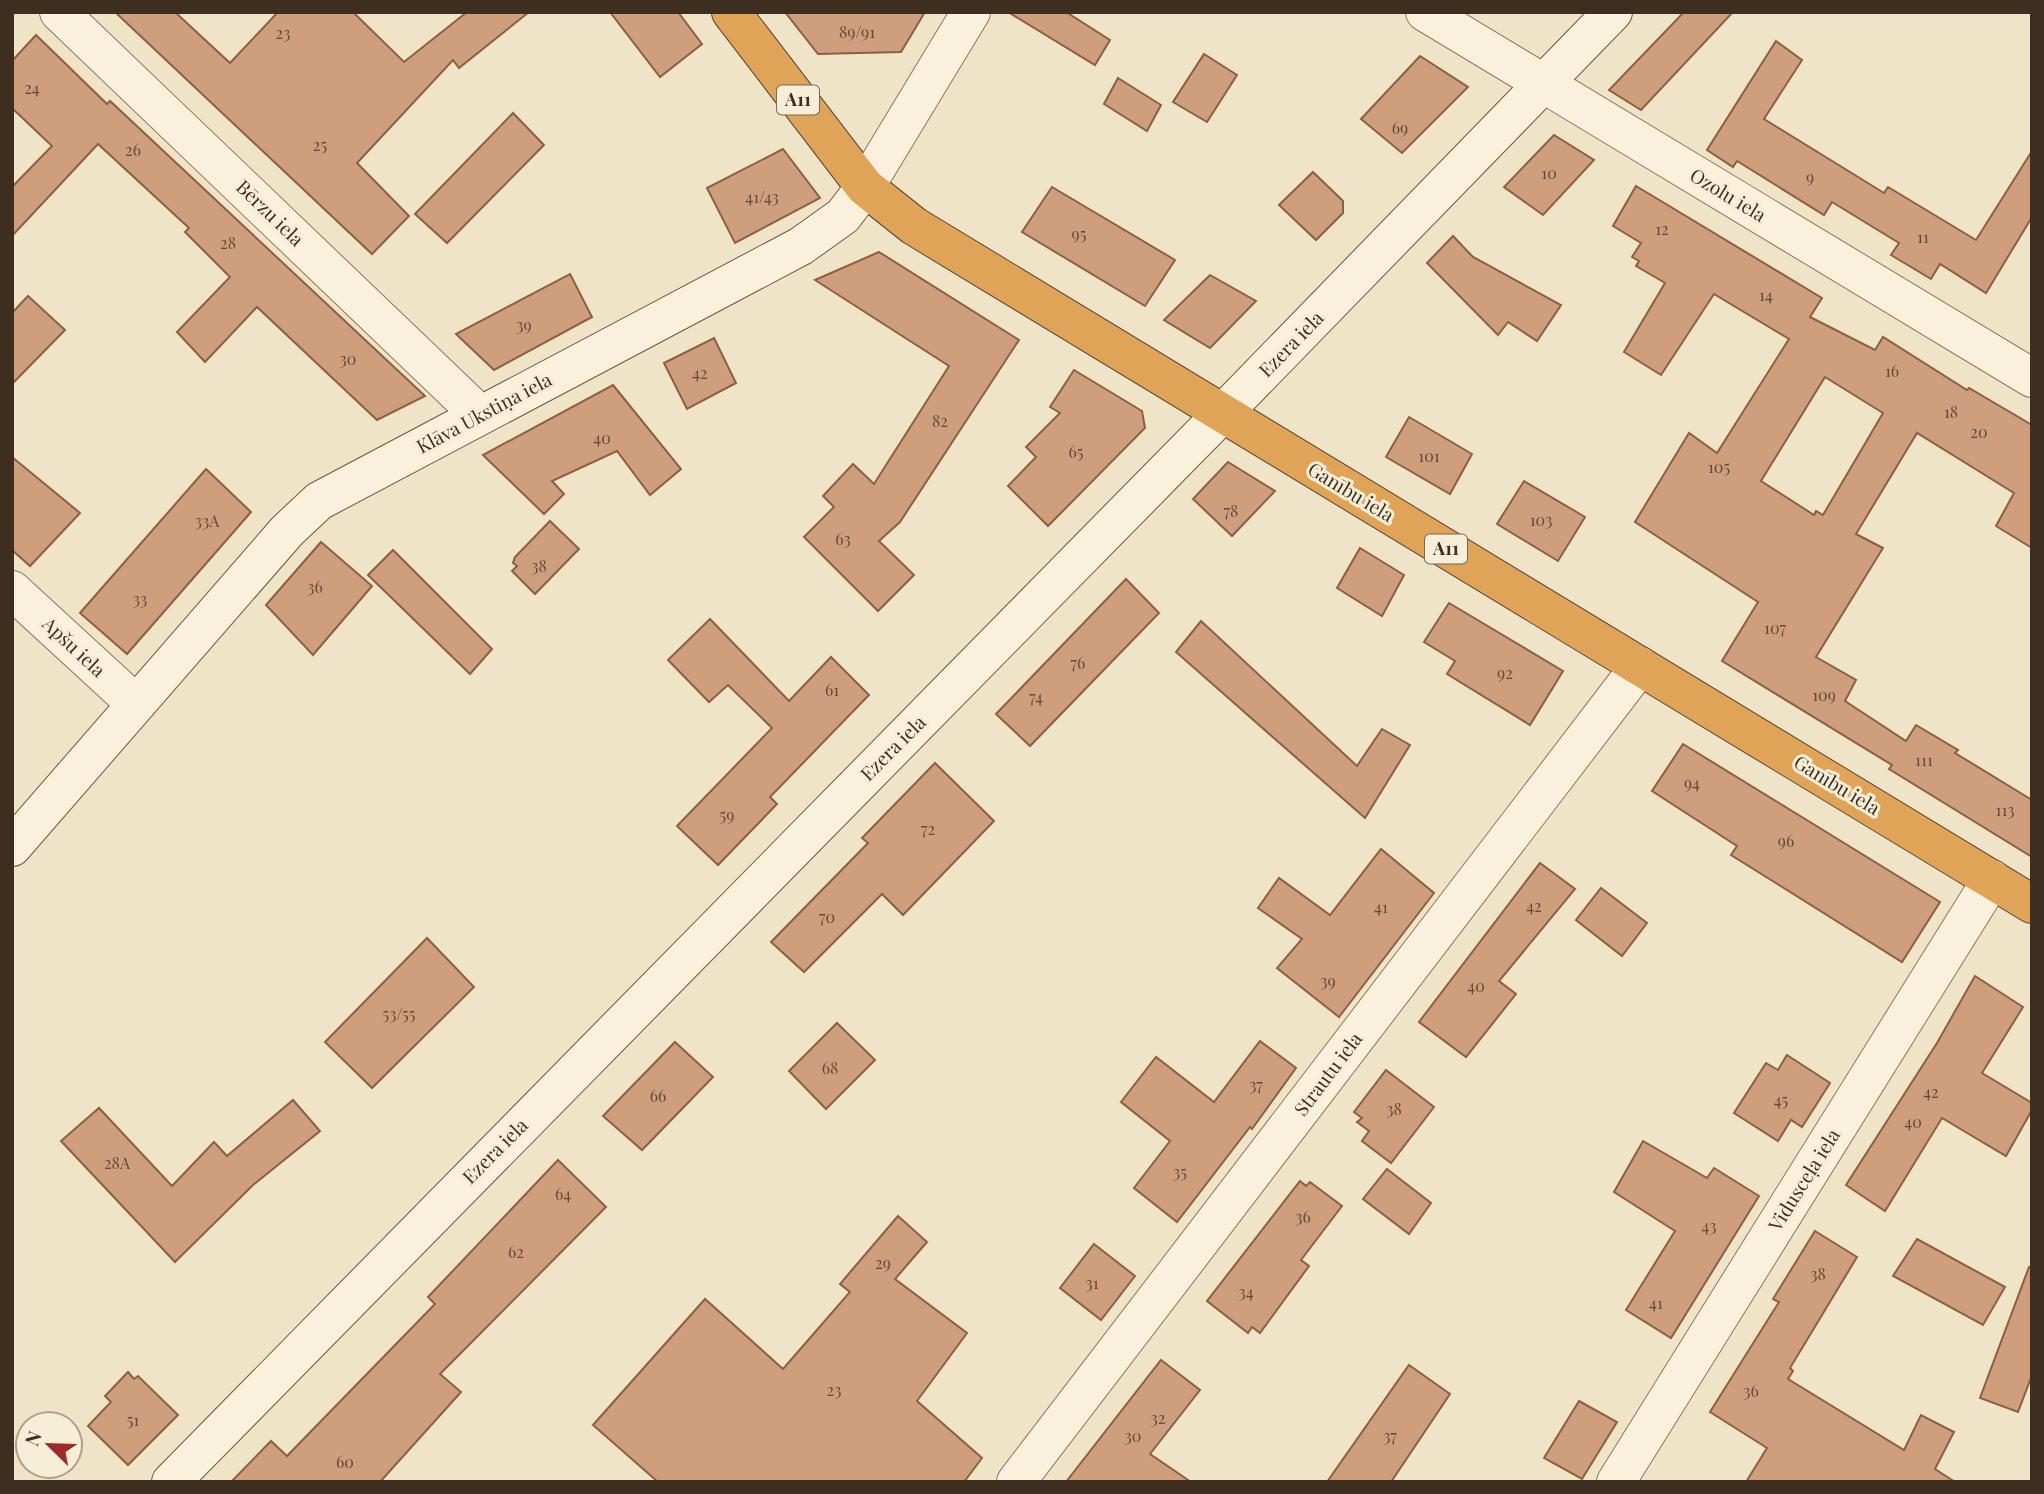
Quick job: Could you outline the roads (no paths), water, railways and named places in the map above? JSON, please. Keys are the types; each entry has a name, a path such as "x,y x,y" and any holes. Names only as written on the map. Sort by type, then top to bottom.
{"highway":[{"name":"Ganību iela","path":"730,12 865,187 915,226 2032,904"}],"street":[{"name":"Bērzu iela","path":"59,12 480,415"},
{"name":"Klāva Ukstiņa iela","path":"12,848 287,531 319,501 801,246 843,216 865,187 971,12"},
{"name":"Ozolu iela","path":"1425,12 2032,378"},
{"name":"Ezera iela","path":"171,1482 1614,12"},
{"name":"Apšu iela","path":"12,590 136,704"},
{"name":"Strautu iela","path":"1016,1482 1640,666"},
{"name":"Vidusceļa iela","path":"1616,1482 1992,879"}]}
